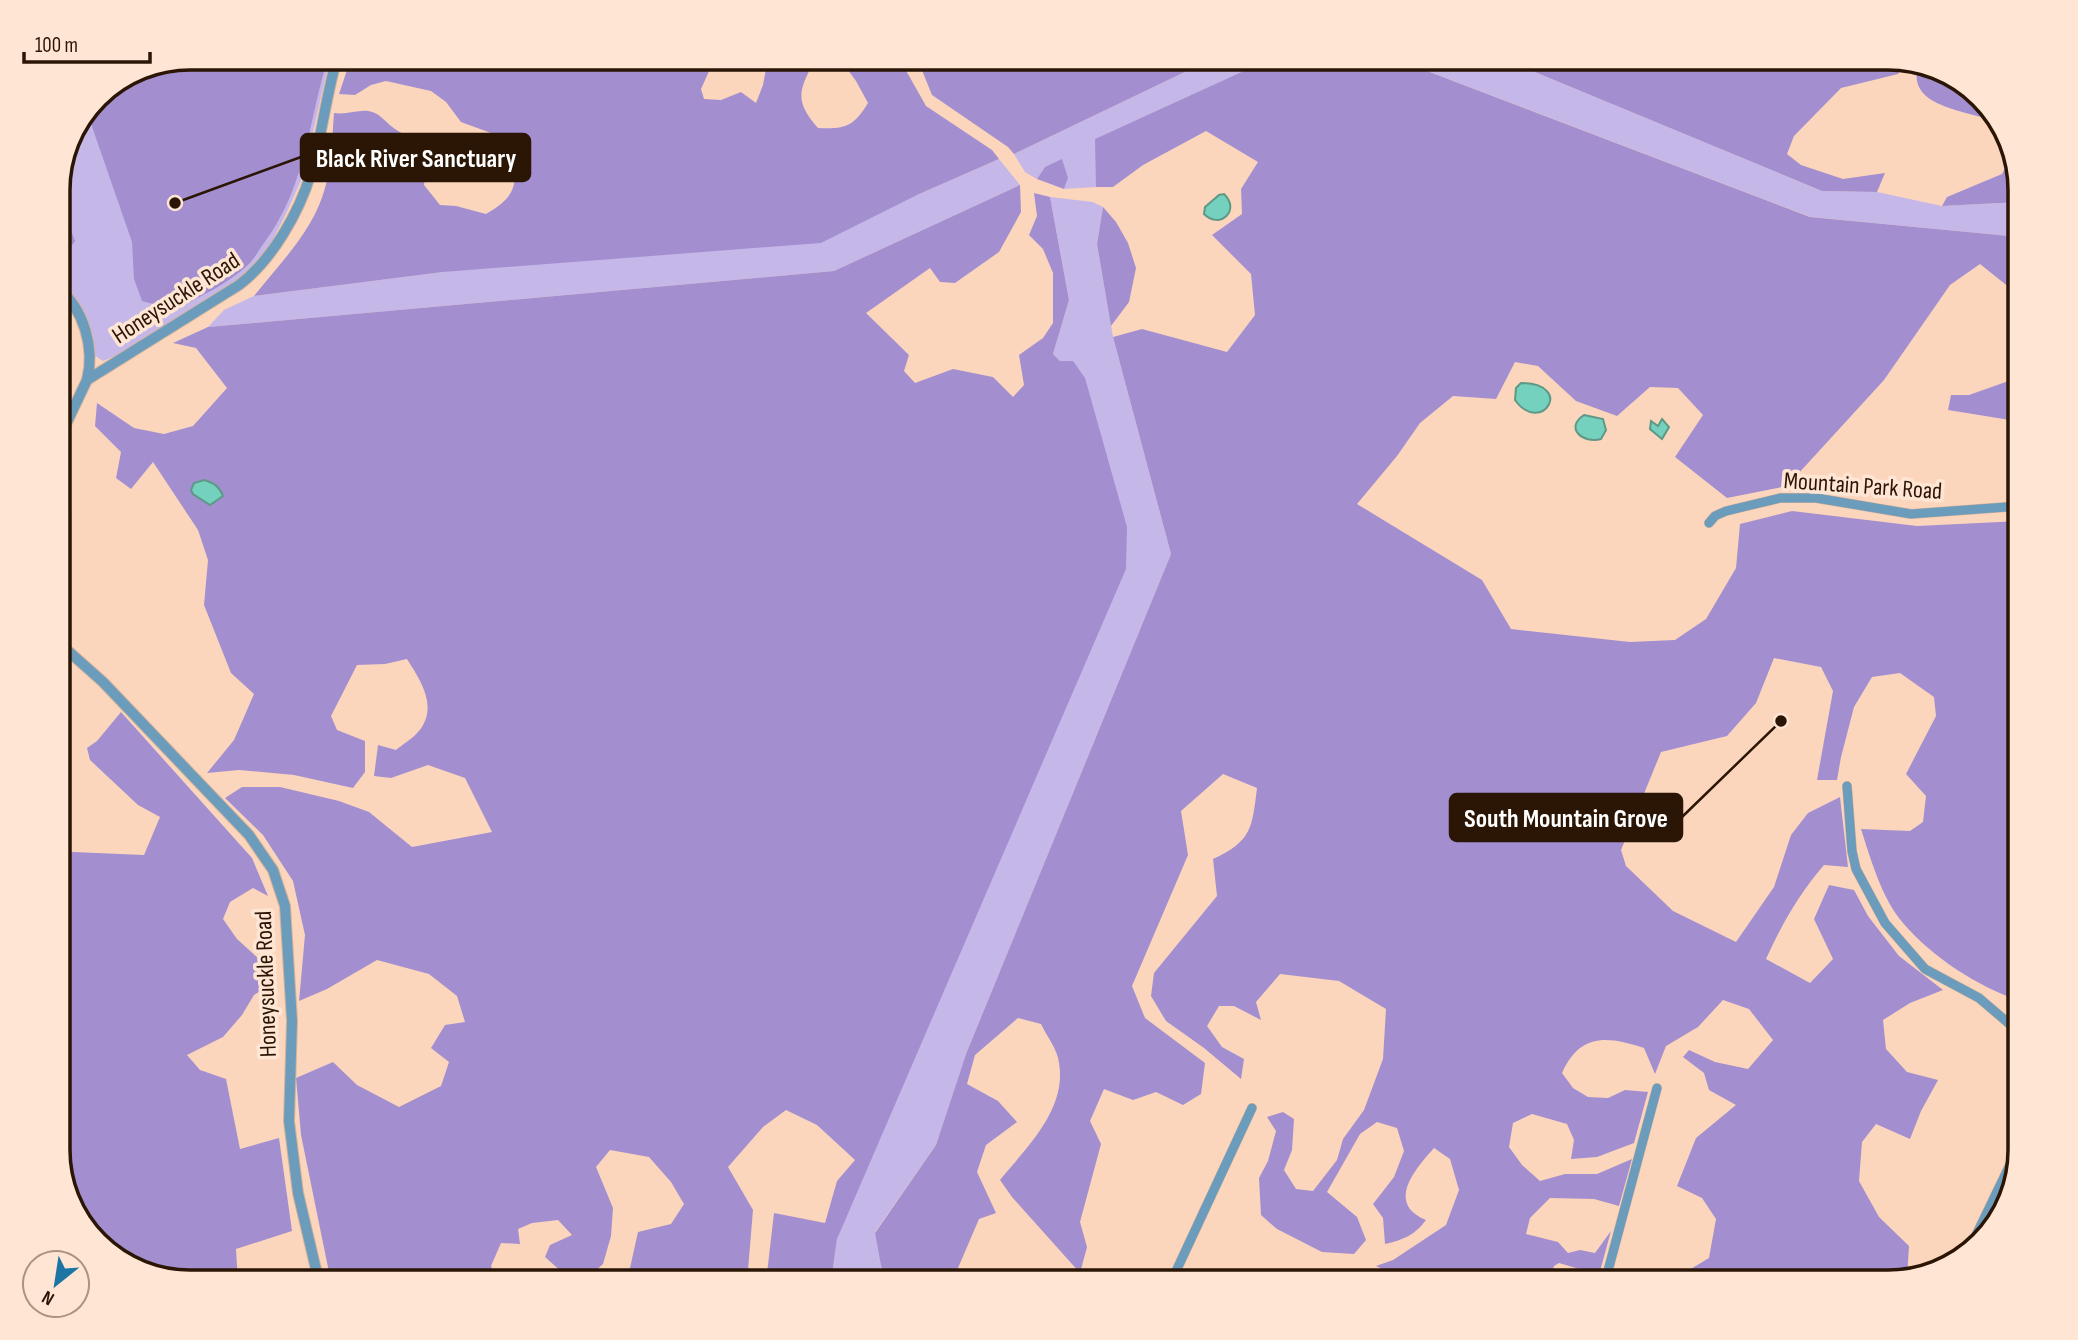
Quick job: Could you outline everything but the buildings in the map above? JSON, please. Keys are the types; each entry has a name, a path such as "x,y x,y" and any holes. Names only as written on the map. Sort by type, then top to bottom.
{"street":[{"name":"Honeysuckle Road","path":"87,380 239,285 259,269 294,214 309,181 333,70"},
{"path":"70,301 85,330 90,362 87,380 70,416"},
{"name":"Mountain Park Road","path":"1709,523 1715,516 1726,511 1775,499 1798,497 1847,502 1911,514 2008,507"},
{"name":"Honeysuckle Road","path":"70,653 103,682 249,835 267,858 278,881 285,906 288,937 292,1021 288,1097 291,1147 298,1193 317,1270"},
{"path":"1847,786 1856,869 1885,923 1925,969 1979,998 2008,1023"},
{"path":"1608,1270 1657,1088"},
{"path":"1177,1270 1251,1108"},
{"path":"1981,1226 2005,1175"}],"shaded area":[{"path":"324,70 304,154 289,199 278,222 248,265 223,284 176,310 142,301 134,279 132,242 91,123 111,100 144,79 167,72"},
{"path":"327,70 303,176 272,241 256,263 237,281 120,354 103,361 94,355 70,307 70,182 82,137 95,117 111,100 130,86 167,72"},
{"path":"347,70 710,70 701,89 704,99 721,100 741,92 756,103 766,70 810,70 802,89 802,103 818,128 828,128 842,127 853,122 868,103 848,70 906,70 926,106 992,150 999,159 917,195 821,243 443,272 254,296 305,232 320,203 329,170 334,113 372,112 408,136 438,138 426,166 424,185 440,205 486,214 503,202 512,191 517,156 491,133 461,122 446,102 431,91 386,81 371,85 355,95 339,94"},
{"path":"922,70 1189,70 1014,154 1008,147 932,95"},
{"path":"1189,70 1246,70 1096,139 1096,187 1064,189 1068,178 1045,167 1037,179 1025,172 1014,154"},
{"path":"1246,70 1424,70 1810,217 2008,236 2008,286 1980,264 1950,285 1884,380 1787,486 1727,498 1675,457 1703,415 1678,388 1650,387 1617,416 1576,401 1538,366 1515,362 1496,399 1453,396 1420,423 1397,456 1357,504 1482,580 1511,629 1630,642 1675,640 1706,619 1736,568 1740,524 1792,511 1917,526 2008,522 2008,996 1957,970 1915,936 1889,903 1873,866 1861,829 1910,831 1923,822 1926,796 1906,774 1936,716 1934,697 1900,673 1872,677 1854,707 1837,780 1817,780 1833,691 1821,667 1774,658 1756,703 1727,736 1661,752 1621,850 1626,866 1673,911 1736,942 1774,887 1791,835 1808,813 1840,797 1848,867 1824,865 1792,910 1766,959 1810,983 1833,959 1814,919 1829,885 1854,890 1868,916 1899,956 1943,990 1910,1003 1883,1020 1886,1049 1907,1072 1938,1080 1910,1139 1876,1124 1862,1142 1859,1181 1879,1217 1909,1246 1908,1268 1689,1270 1709,1258 1716,1219 1702,1198 1677,1186 1696,1138 1736,1105 1709,1090 1704,1073 1683,1057 1689,1050 1715,1062 1748,1069 1773,1040 1749,1009 1723,1000 1698,1027 1666,1046 1655,1074 1644,1048 1618,1041 1586,1044 1569,1060 1562,1073 1573,1088 1588,1097 1608,1098 1625,1090 1648,1092 1634,1143 1597,1157 1571,1159 1574,1140 1567,1124 1532,1114 1513,1123 1509,1147 1522,1165 1540,1181 1565,1174 1597,1174 1632,1159 1619,1206 1594,1199 1550,1198 1530,1218 1526,1234 1558,1242 1568,1253 1580,1250 1595,1253 1611,1231 1600,1270 1582,1270 1559,1263 1553,1270 1384,1270 1376,1266 1393,1260 1446,1225 1459,1190 1450,1159 1434,1148 1412,1176 1406,1196 1414,1213 1426,1220 1408,1236 1385,1244 1383,1218 1373,1204 1394,1177 1404,1151 1397,1128 1377,1122 1360,1134 1327,1192 1357,1217 1366,1240 1354,1254 1322,1252 1277,1229 1261,1215 1259,1178 1268,1161 1276,1131 1267,1117 1283,1112 1294,1119 1292,1150 1284,1170 1296,1189 1313,1191 1337,1160 1343,1139 1364,1110 1383,1059 1386,1009 1339,981 1280,974 1256,1002 1261,1020 1234,1006 1219,1006 1207,1026 1222,1047 1244,1059 1241,1079 1166,1021 1151,996 1154,973 1217,896 1213,859 1243,839 1254,813 1257,788 1223,774 1181,811 1188,855 1132,986 1145,1018 1205,1063 1201,1094 1183,1105 1156,1092 1133,1100 1104,1089 1090,1121 1101,1144 1080,1222 1087,1247 1081,1270 1077,1270 1000,1180 1043,1126 1057,1096 1060,1080 1056,1053 1041,1024 1018,1018 975,1055 967,1084 998,1101 1017,1122 986,1145 977,1172 996,1213 979,1219 957,1270 882,1270 875,1233 936,1145 966,1054 1171,554 1113,337 1142,329 1227,352 1255,315 1251,274 1212,235 1242,214 1241,189 1258,162 1206,131 1143,165 1113,187 1096,187 1095,139"},
{"path":"1425,70 1530,70 1822,191 1877,192 1942,206 2008,203 2008,236 1811,217"},
{"path":"1530,70 1900,71 1898,74 1841,88 1794,136 1787,154 1801,165 1843,179 1885,173 1877,192 1822,191"},
{"path":"1918,74 1941,82 1967,100 1984,118 1932,101 1922,92 1917,81"},
{"path":"999,159 1020,185 834,271 208,327 224,310 254,296 443,272 917,195"},
{"path":"1062,159 1068,178 1064,189 1037,179 1045,167"},
{"path":"2006,167 2008,203 1942,206 1947,197 2002,174"},
{"path":"1020,185 1021,212 999,252 955,283 940,282 930,268 866,313 909,355 904,371 915,383 953,369 993,377 1013,397 1024,385 1019,355 1043,338 1053,323 1053,273 1043,249 1029,235 1037,216 1034,193 1050,197 1069,300 1053,354 1060,361 1073,361 1085,378 1127,527 1126,569 837,1239 833,1270 767,1270 774,1213 825,1223 837,1181 855,1160 817,1125 786,1110 763,1127 728,1167 753,1210 748,1270 628,1270 638,1232 671,1224 684,1204 671,1182 649,1157 610,1150 596,1167 613,1208 611,1236 603,1264 596,1270 560,1270 545,1257 550,1245 572,1235 558,1220 532,1223 518,1229 520,1244 501,1243 491,1266 492,1270 329,1270 301,1135 296,1078 333,1062 357,1085 399,1107 441,1086 449,1062 431,1048 445,1025 465,1022 457,996 429,974 377,960 327,989 299,1001 305,935 293,881 263,835 225,798 242,787 280,787 339,801 369,812 412,847 492,832 465,778 428,765 391,778 374,776 378,745 396,750 418,732 427,714 426,695 407,659 385,664 357,665 331,716 337,730 365,741 365,772 353,788 294,775 239,770 207,773 234,740 254,694 231,673 204,605 208,560 198,530 153,462 131,489 116,478 121,452 95,426 97,403 134,428 164,434 193,426 227,388 196,348 173,343 208,327 834,271"},
{"path":"1050,197 1093,202 1103,207 1097,244 1113,337 1171,554 966,1054 936,1145 875,1232 882,1270 833,1270 837,1239 1060,361 1053,354 1069,300"},
{"path":"1103,207 1116,222 1128,243 1136,268 1129,302 1111,326 1097,244"},
{"path":"70,228 75,241 70,248"},
{"path":"2008,381 2008,420 1948,410 1951,395 1969,395"},
{"path":"121,712 252,858 268,896 253,888 230,902 223,919 237,939 269,968 276,981 254,995 242,1015 223,1037 187,1055 200,1070 226,1079 240,1149 279,1138 292,1231 236,1249 237,1270 167,1268 137,1258 123,1250 100,1229 86,1210 76,1189 70,1158 70,851 144,855 160,817 138,805 90,760 87,748 97,741"}],"water":[{"path":"1224,194 1230,206 1226,216 1216,220 1204,214 1205,207"},
{"path":"1521,383 1538,385 1547,391 1550,398 1543,411 1535,413 1525,410 1515,400 1516,388"},
{"path":"1584,415 1603,419 1606,430 1601,439 1588,439 1578,434 1576,425"},
{"path":"1662,419 1669,427 1662,439 1650,429 1651,421 1658,426"},
{"path":"204,480 216,485 223,496 210,505 191,490 194,483"}],"place":[{"name":"Black River Sanctuary","path":"175,203"},
{"name":"South Mountain Grove","path":"1781,721"}]}
